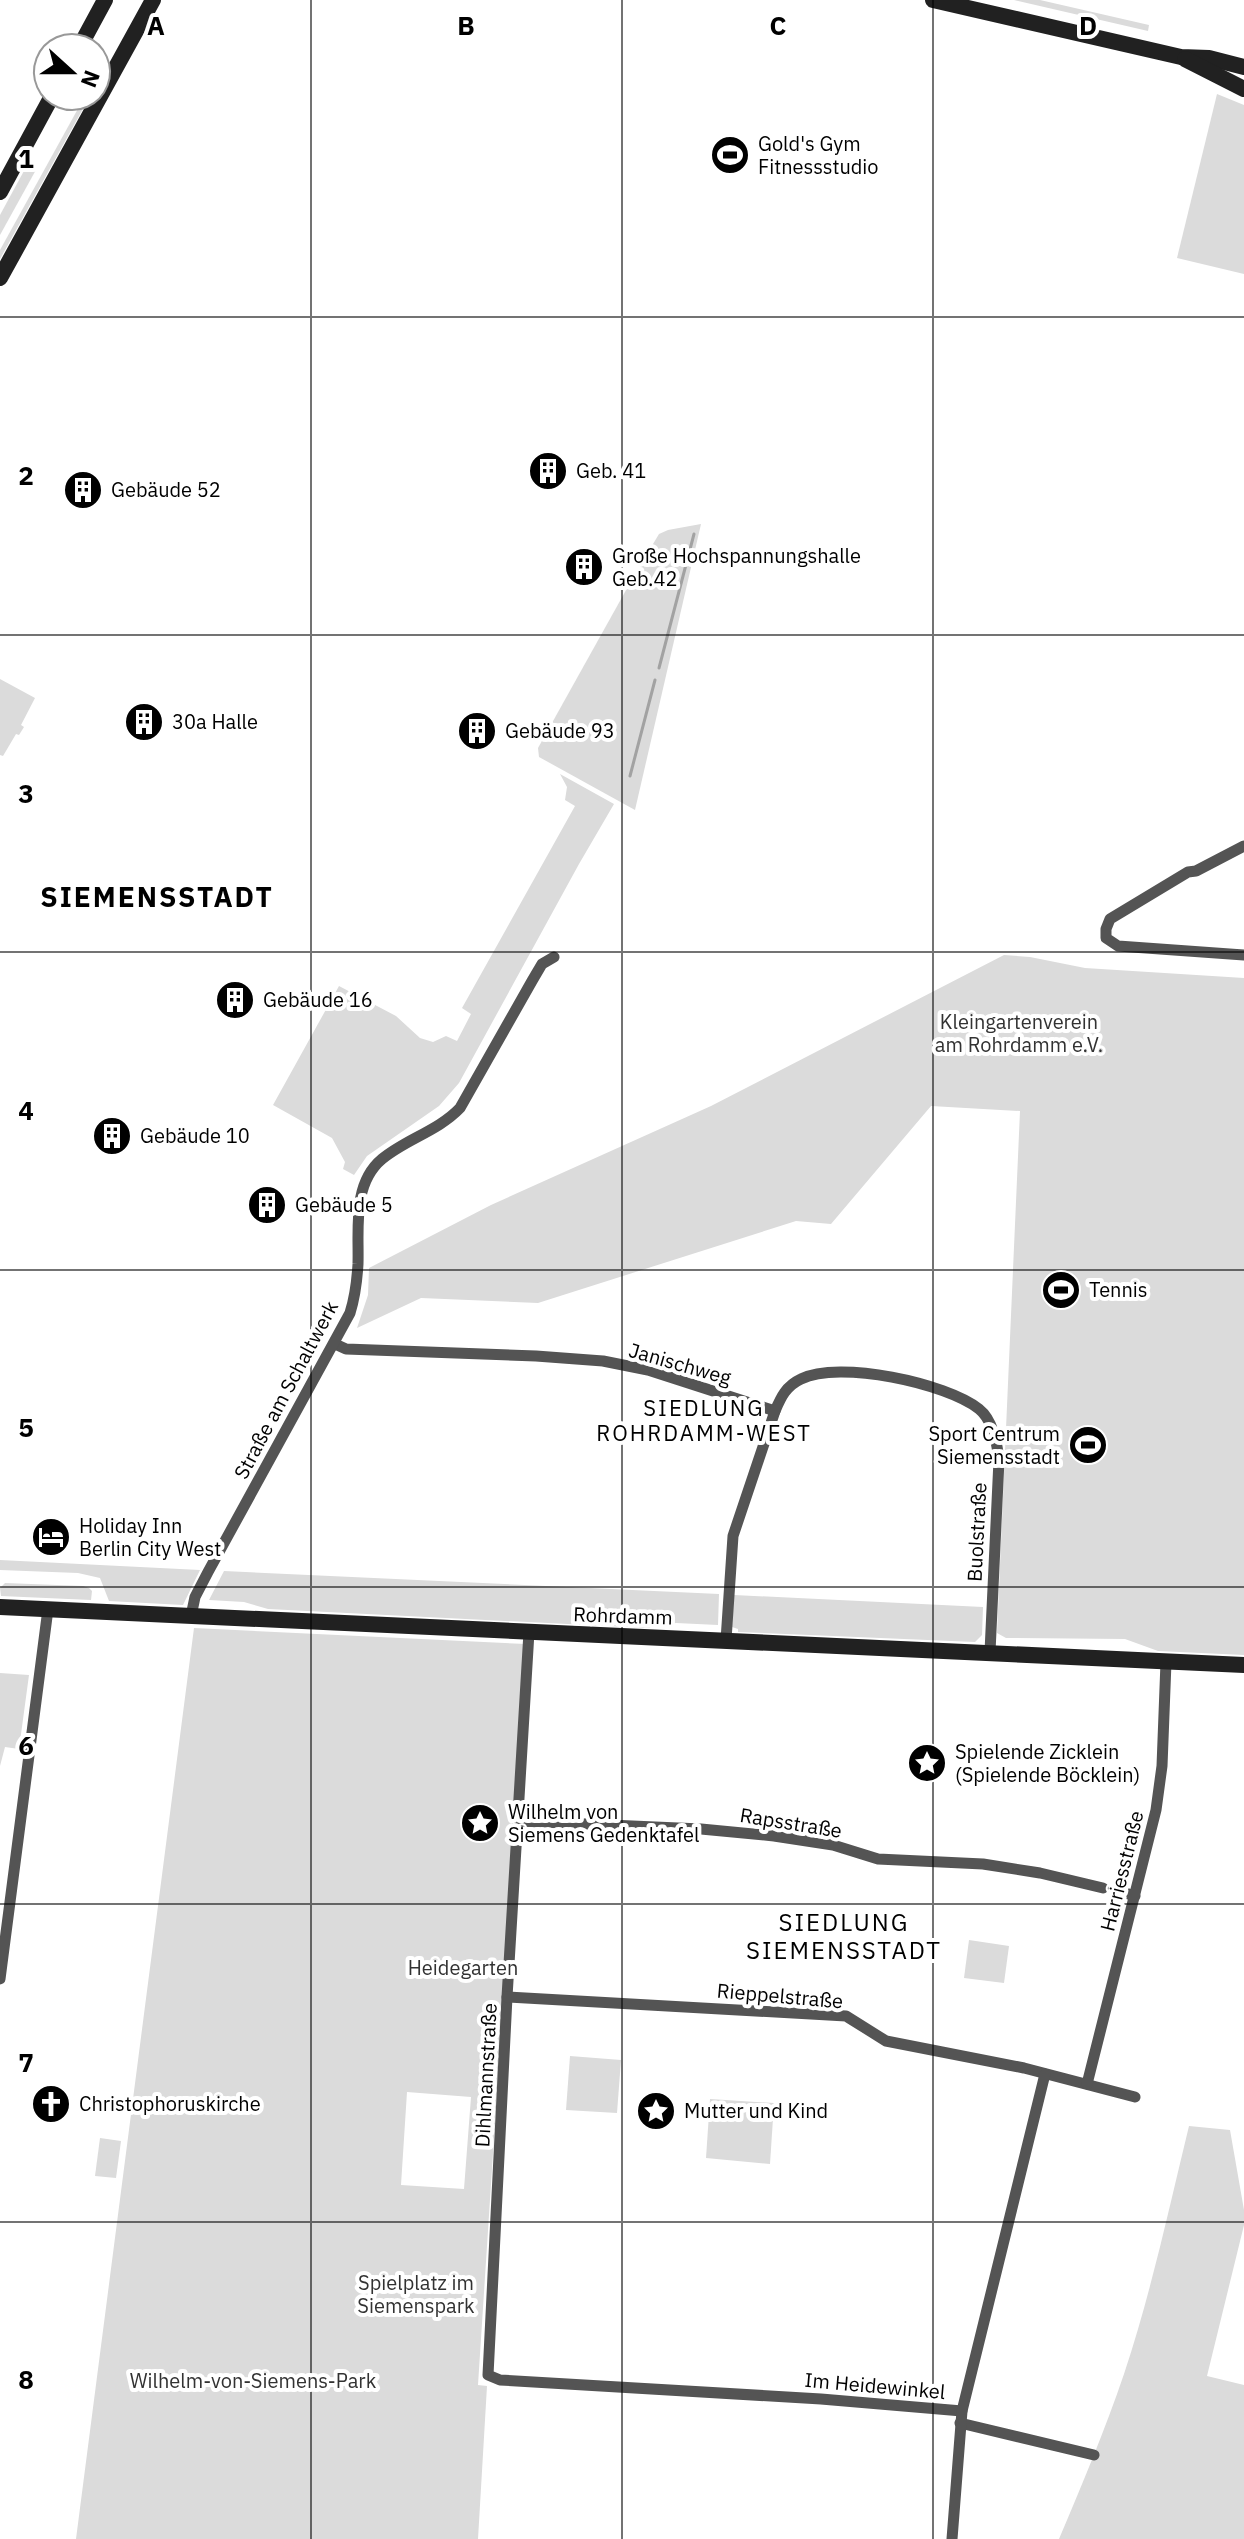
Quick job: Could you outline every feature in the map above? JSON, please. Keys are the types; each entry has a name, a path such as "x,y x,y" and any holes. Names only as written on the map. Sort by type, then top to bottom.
{"main road":[{"path":"88,32 105,0"},
{"path":"0,278 153,0"},
{"path":"933,0 1181,57 1209,58 1244,67"},
{"path":"1181,57 1244,89"},
{"path":"0,192 43,112"},
{"name":"Rohrdamm","path":"0,1607 1244,1665"}],"street":[{"path":"1244,846 1196,871 1188,872 1110,919 1106,929 1106,938 1118,946 1244,955"},
{"name":"Straße am Schaltwerk","path":"191,1616 195,1597 335,1344 354,1301 360,1201 372,1169 391,1152 451,1117 460,1108 542,964 554,957"},
{"name":"Janischweg","path":"335,1344 346,1349 603,1361 648,1370 775,1411"},
{"name":"Buolstraße","path":"775,1411 783,1394 798,1380 822,1371 847,1370 906,1380 945,1392 979,1408 992,1429 999,1460 990,1652"},
{"path":"726,1640 733,1536 775,1411"},
{"path":"0,1979 48,1609"},
{"name":"Dihlmannstraße","path":"488,2375 529,1632"},
{"name":"Harriesstraße","path":"1087,2084 1156,1810 1161,1772 1166,1662"},
{"name":"Rapsstraße","path":"518,1821 701,1829 785,1837 833,1845 878,1859 983,1864 1103,1888"},
{"path":"1122,1892 1135,1896"},
{"name":"Rieppelstraße","path":"507,1997 846,2016 886,2041 1045,2074 1135,2097"},
{"name":"Im Heidewinkel","path":"961,2417 1045,2074"},
{"name":"Im Heidewinkel","path":"488,2375 500,2380 821,2399 961,2417 1094,2455"},
{"path":"952,2539 961,2417"}],"green space":[{"path":"1014,0 1040,0 1149,25 1148,31"},
{"path":"1217,94 1244,105 1244,274 1177,258"},
{"path":"76,112 81,112 0,259 0,250"},
{"path":"37,168 0,235 0,215 25,169"},
{"path":"701,524 635,810 539,757 538,748 659,534"},
{"path":"0,679 35,698 21,725 24,727 3,756 0,755"},
{"path":"560,774 614,804 459,1083 439,1106 367,1156 354,1175 343,1169 345,1162 332,1138 273,1105 339,986 396,1016 420,1038 433,1042 446,1036 457,1041 471,1014 462,1008 575,806 565,800 567,787"},
{"name":"Kleingartenverein am Rohrdamm e.V.","path":"1004,955 1085,968 1244,978 1244,1655 1158,1651 1125,1639 1006,1638 997,1633 1020,1111 931,1106 831,1224 796,1221 538,1303 421,1298 357,1328 368,1295 369,1268 491,1205 711,1106"},
{"path":"0,1560 200,1570 183,1605 109,1601 100,1578 78,1573 0,1570"},
{"path":"224,1571 719,1594 718,1625 676,1623 647,1628 268,1609 244,1602 209,1600"},
{"path":"5,1583 83,1586 92,1591 91,1600 1,1596 0,1588"},
{"path":"734,1595 983,1607 982,1635 975,1642 738,1632 732,1627"},
{"name":"Wilhelm-von-Siemens-Park","path":"194,1628 526,1644 478,2385 487,2386 478,2539 76,2539","holes":["407,2092 471,2097 464,2189 401,2185"]},
{"path":"0,1673 29,1675 19,1749 5,1747 0,1766"},
{"path":"969,1940 1009,1946 1004,1983 964,1978"},
{"path":"570,2056 621,2060 617,2113 566,2110"},
{"path":"710,2099 774,2103 770,2164 706,2158"},
{"path":"1189,2126 1230,2130 1244,2210 1244,2225 1207,2376 1244,2385 1244,2539 1059,2539 1101,2437 1134,2343"},
{"path":"100,2138 121,2141 116,2178 95,2176"}],"waterway":[{"path":"659,668 694,534"},
{"path":"630,776 655,680"}],"place":[{"name":"Gold's Gym Fitnessstudio","path":"730,155"},
{"name":"Geb. 41","path":"548,471"},
{"name":"Gebäude 52","path":"83,490"},
{"name":"Große Hochspannungshalle Geb.42","path":"584,567"},
{"name":"30a Halle","path":"144,722"},
{"name":"Gebäude 93","path":"477,731"},
{"name":"Gebäude 16","path":"235,1000"},
{"name":"Gebäude 10","path":"112,1136"},
{"name":"Gebäude 5","path":"267,1205"},
{"name":"Tennis","path":"1061,1290"},
{"name":"Sport Centrum Siemensstadt","path":"1088,1445"},
{"name":"Holiday Inn Berlin City West","path":"51,1537"},
{"name":"Spielende Zicklein (Spielende Böcklein)","path":"927,1763"},
{"name":"Wilhelm von Siemens Gedenktafel","path":"480,1823"},
{"name":"Christophoruskirche","path":"51,2104"},
{"name":"Mutter und Kind","path":"656,2111"}],"district":[{"name":"SIEMENSSTADT","path":"157,897"},
{"name":"SIEDLUNG ROHRDAMM-WEST","path":"704,1420"},
{"name":"SIEDLUNG SIEMENSSTADT","path":"844,1937"}],"park label":[{"name":"Heidegarten","path":"463,1968"},
{"name":"Spielplatz im Siemenspark","path":"416,2294"}]}
